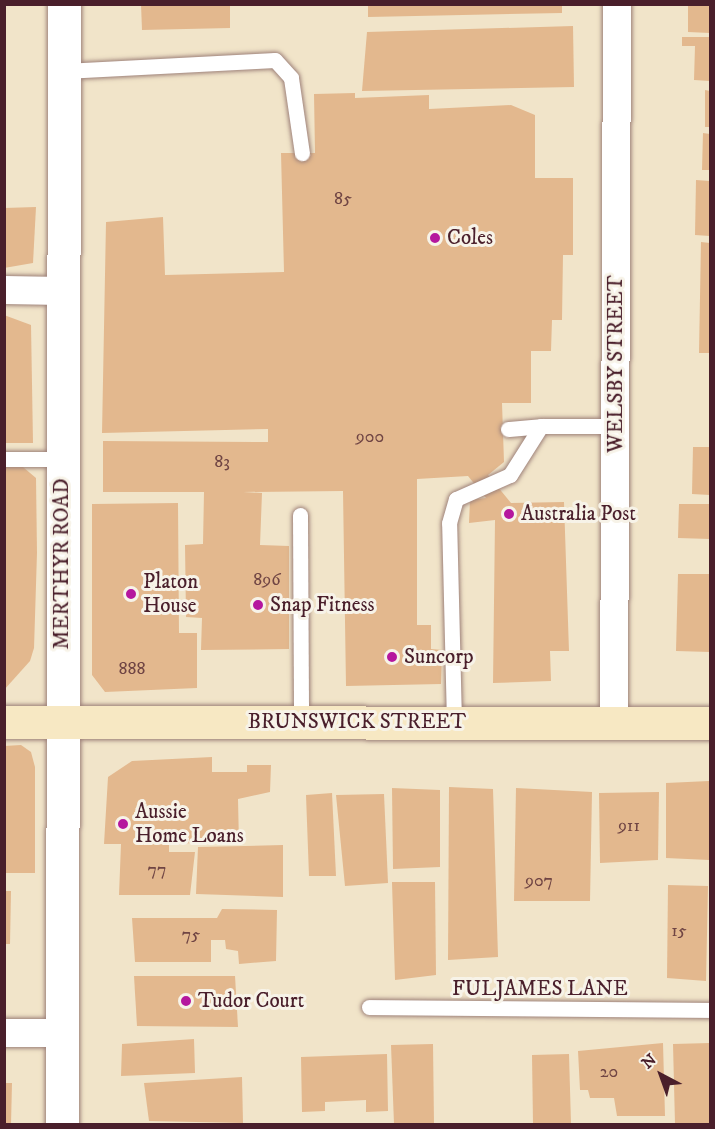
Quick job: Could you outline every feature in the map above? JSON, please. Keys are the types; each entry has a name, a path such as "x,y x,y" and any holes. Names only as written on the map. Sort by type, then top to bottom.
{"main road":[{"name":"BRUNSWICK STREET","path":"4,722 711,723"}],"street":[{"name":"MERTHYR ROAD","path":"62,1125 64,4"},
{"name":"WELSBY STREET","path":"614,723 617,4"},
{"path":"4,290 63,291"},
{"path":"4,1033 62,1033"}],"lane":[{"path":"64,71 275,60 291,78 302,153"},
{"path":"454,722 449,523 456,499 510,474 541,426"},
{"path":"508,429 541,426 616,426"},
{"path":"4,459 63,459"},
{"path":"300,515 301,722"},
{"name":"FULJAMES LANE","path":"369,1007 711,1010"}],"building":[{"path":"141,4 230,4 230,28 142,30"},
{"path":"368,4 562,4 562,13 368,17"},
{"path":"688,4 710,4 710,33 688,32"},
{"path":"573,26 574,87 362,91 367,32"},
{"path":"682,37 710,37 710,81 694,80 695,46 682,46"},
{"path":"705,90 710,91 710,127 705,127"},
{"path":"355,93 355,98 429,95 429,109 511,105 535,115 535,178 573,178 573,255 563,255 562,320 552,320 551,351 531,351 531,403 502,403 504,462 488,475 511,503 564,502 569,651 550,651 551,681 493,683 495,520 469,523 470,500 486,498 468,476 417,479 417,625 431,625 431,649 442,650 441,684 346,686 343,491 243,492 262,493 260,545 289,546 289,649 201,650 202,618 186,617 185,545 203,544 204,492 103,492 103,441 268,442 268,429 102,433 106,222 163,217 165,275 284,272 281,153 315,153 314,94"},
{"path":"703,133 710,134 710,170 702,170"},
{"path":"696,180 710,181 710,236 695,235"},
{"path":"36,207 33,263 4,268 4,208"},
{"path":"701,242 710,243 710,353 699,353"},
{"path":"4,315 31,325 33,443 4,443"},
{"path":"693,447 710,447 710,495 692,494"},
{"path":"4,462 17,462 36,478 37,553 34,648 30,661 4,690"},
{"name":"Platon House","path":"178,503 179,633 197,633 197,688 105,692 92,675 92,504"},
{"path":"679,504 710,504 710,539 678,538"},
{"path":"678,574 710,574 710,652 676,651"},
{"path":"21,745 31,752 35,767 35,873 4,873 4,746"},
{"path":"212,757 212,772 247,772 247,765 271,765 270,792 238,799 239,844 169,843 169,852 195,852 190,895 119,895 121,844 104,844 108,777 132,761"},
{"path":"709,781 709,860 666,858 666,783"},
{"path":"449,787 493,789 498,957 448,960"},
{"path":"392,788 440,790 440,867 393,869"},
{"path":"516,788 592,792 590,901 514,901"},
{"path":"659,792 658,860 600,863 599,793"},
{"path":"332,793 336,876 309,876 306,795"},
{"path":"384,794 388,883 345,886 336,795"},
{"path":"283,845 283,897 196,894 198,847"},
{"path":"392,882 435,882 436,975 395,980"},
{"path":"668,885 708,886 706,981 667,978"},
{"path":"4,891 11,891 10,944 4,944"},
{"path":"222,909 277,910 276,961 239,964 238,951 226,949 225,940 211,940 211,962 135,962 132,918 217,918"},
{"name":"Tudor Court","path":"134,976 235,976 238,1027 137,1026"},
{"path":"194,1039 195,1073 121,1076 122,1044"},
{"path":"663,1043 665,1116 617,1116 614,1098 590,1098 588,1090 580,1090 578,1051"},
{"path":"710,1043 710,1124 675,1124 673,1044"},
{"path":"433,1044 434,1124 394,1124 391,1045"},
{"path":"387,1054 388,1111 366,1112 366,1100 325,1102 325,1111 302,1112 301,1057"},
{"path":"569,1054 571,1124 533,1124 532,1055"},
{"path":"242,1077 243,1123 149,1121 144,1083"},
{"path":"5,1083 12,1083 11,1124 5,1124"}],"place":[{"name":"Coles","path":"435,238"},
{"name":"Australia Post","path":"509,514"},
{"name":"Platon House","path":"131,594"},
{"name":"Snap Fitness","path":"258,605"},
{"name":"Suncorp","path":"392,657"},
{"name":"Aussie Home Loans","path":"123,824"},
{"name":"Tudor Court","path":"186,1001"}]}
